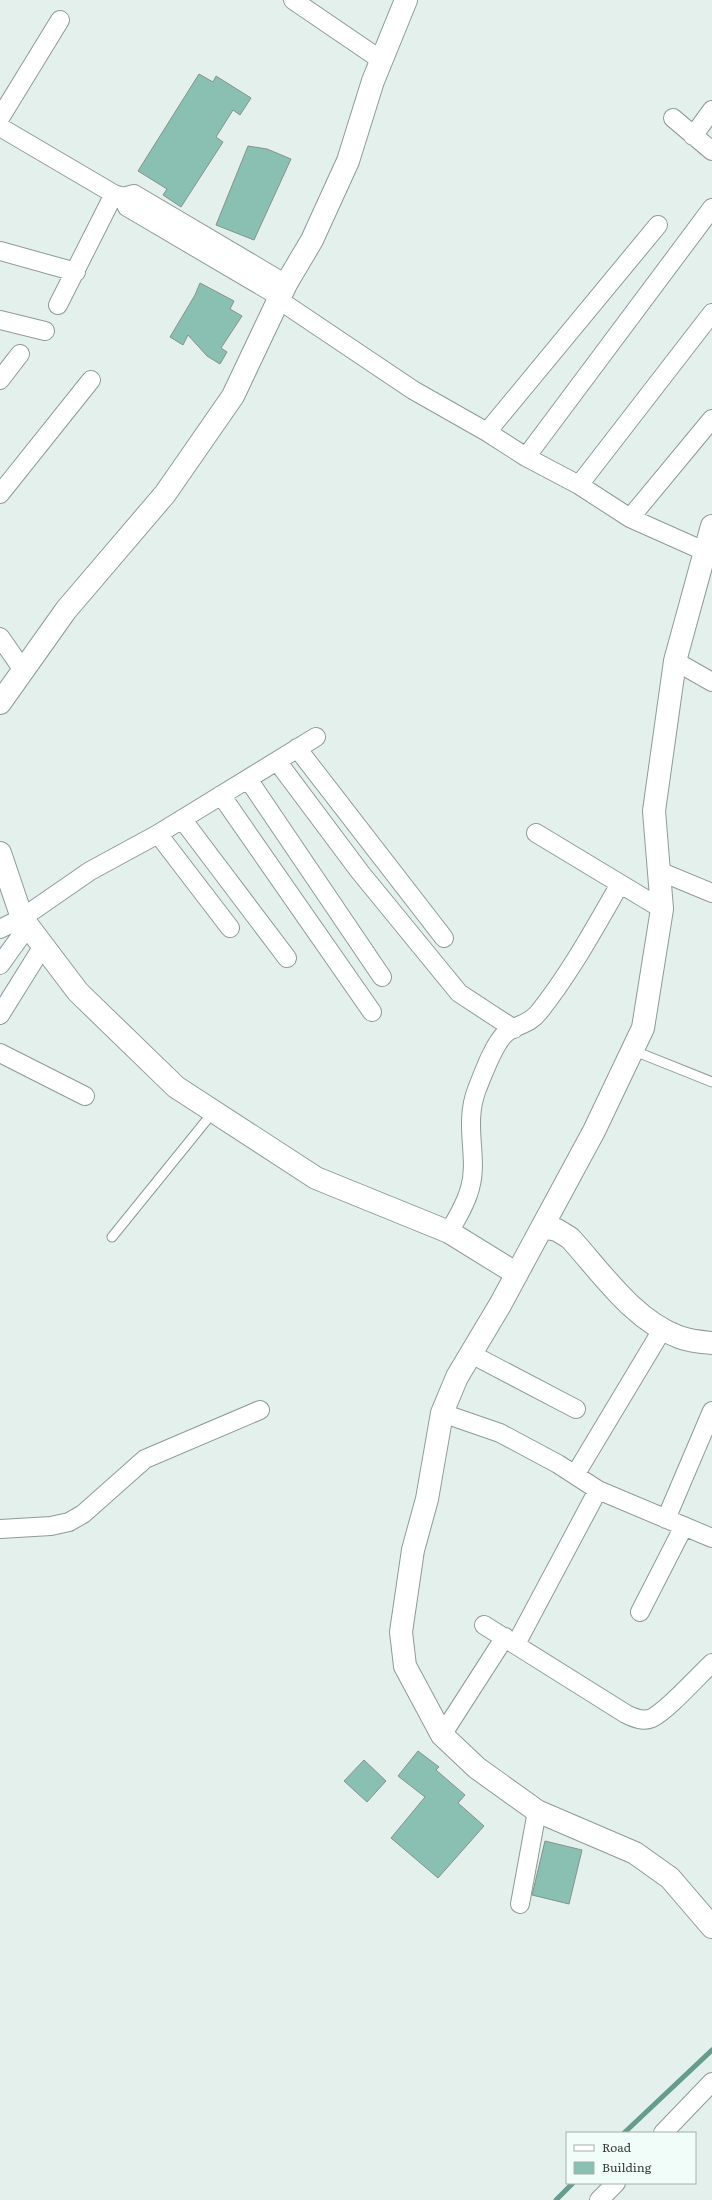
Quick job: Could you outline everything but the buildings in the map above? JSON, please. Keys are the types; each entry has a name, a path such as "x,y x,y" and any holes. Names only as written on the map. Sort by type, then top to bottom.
{"street":[{"path":"293,0 381,60"},
{"path":"0,703 66,610 165,494 233,396 281,293 312,240 348,161 381,60 406,0"},
{"path":"0,118 60,20"},
{"path":"693,136 712,110"},
{"path":"674,118 712,151"},
{"path":"0,127 119,195 134,194 281,293 412,390 487,432 526,457 579,485 630,518 704,551"},
{"path":"58,305 119,195"},
{"path":"526,457 712,208"},
{"path":"487,432 658,224"},
{"path":"0,251 76,272"},
{"path":"579,485 712,313"},
{"path":"0,320 45,331"},
{"path":"0,380 20,354"},
{"path":"0,494 91,380"},
{"path":"630,518 712,419"},
{"path":"712,526 704,551 676,661 654,811 662,909 642,1028 594,1131 517,1274 457,1377 442,1413 427,1499 413,1550 401,1632 405,1666 442,1736 477,1768 537,1811 635,1853 670,1878 712,1927"},
{"path":"0,637 23,670"},
{"path":"676,661 712,682"},
{"path":"0,965 25,922 90,870 158,834 316,737"},
{"path":"297,748 444,938"},
{"path":"277,761 360,872 459,993 514,1029"},
{"path":"248,778 382,977"},
{"path":"221,795 372,1012"},
{"path":"182,819 287,958"},
{"path":"536,833 662,909"},
{"path":"158,834 230,928"},
{"path":"0,853 25,922 78,992 176,1087 316,1178 449,1232 517,1274"},
{"path":"659,871 712,894"},
{"path":"449,1232 471,1188 470,1123 472,1106 477,1090 500,1040 507,1033 529,1022 538,1012 570,969 620,884"},
{"path":"0,929 25,922"},
{"path":"0,1015 44,946"},
{"path":"0,1053 85,1096"},
{"path":"542,1227 557,1230 570,1238 635,1310 662,1330 680,1338 712,1344"},
{"path":"574,1475 662,1330"},
{"path":"471,1354 576,1409"},
{"path":"0,1529 51,1526 69,1522 83,1514 145,1459 260,1410"},
{"path":"666,1519 712,1411"},
{"path":"442,1413 500,1433 552,1460 598,1490 712,1538"},
{"path":"442,1736 510,1640 598,1490"},
{"path":"640,1612 684,1526"},
{"path":"484,1625 626,1714 641,1720 652,1718 712,1662"},
{"path":"520,1904 537,1811"},
{"path":"664,2132 712,2082"},
{"path":"599,2200 615,2184"}],"lane":[{"path":"632,1050 712,1082"},
{"path":"112,1237 214,1112"}],"waterway":[{"path":"625,2132 712,2050"},
{"path":"556,2200 572,2184"}]}
